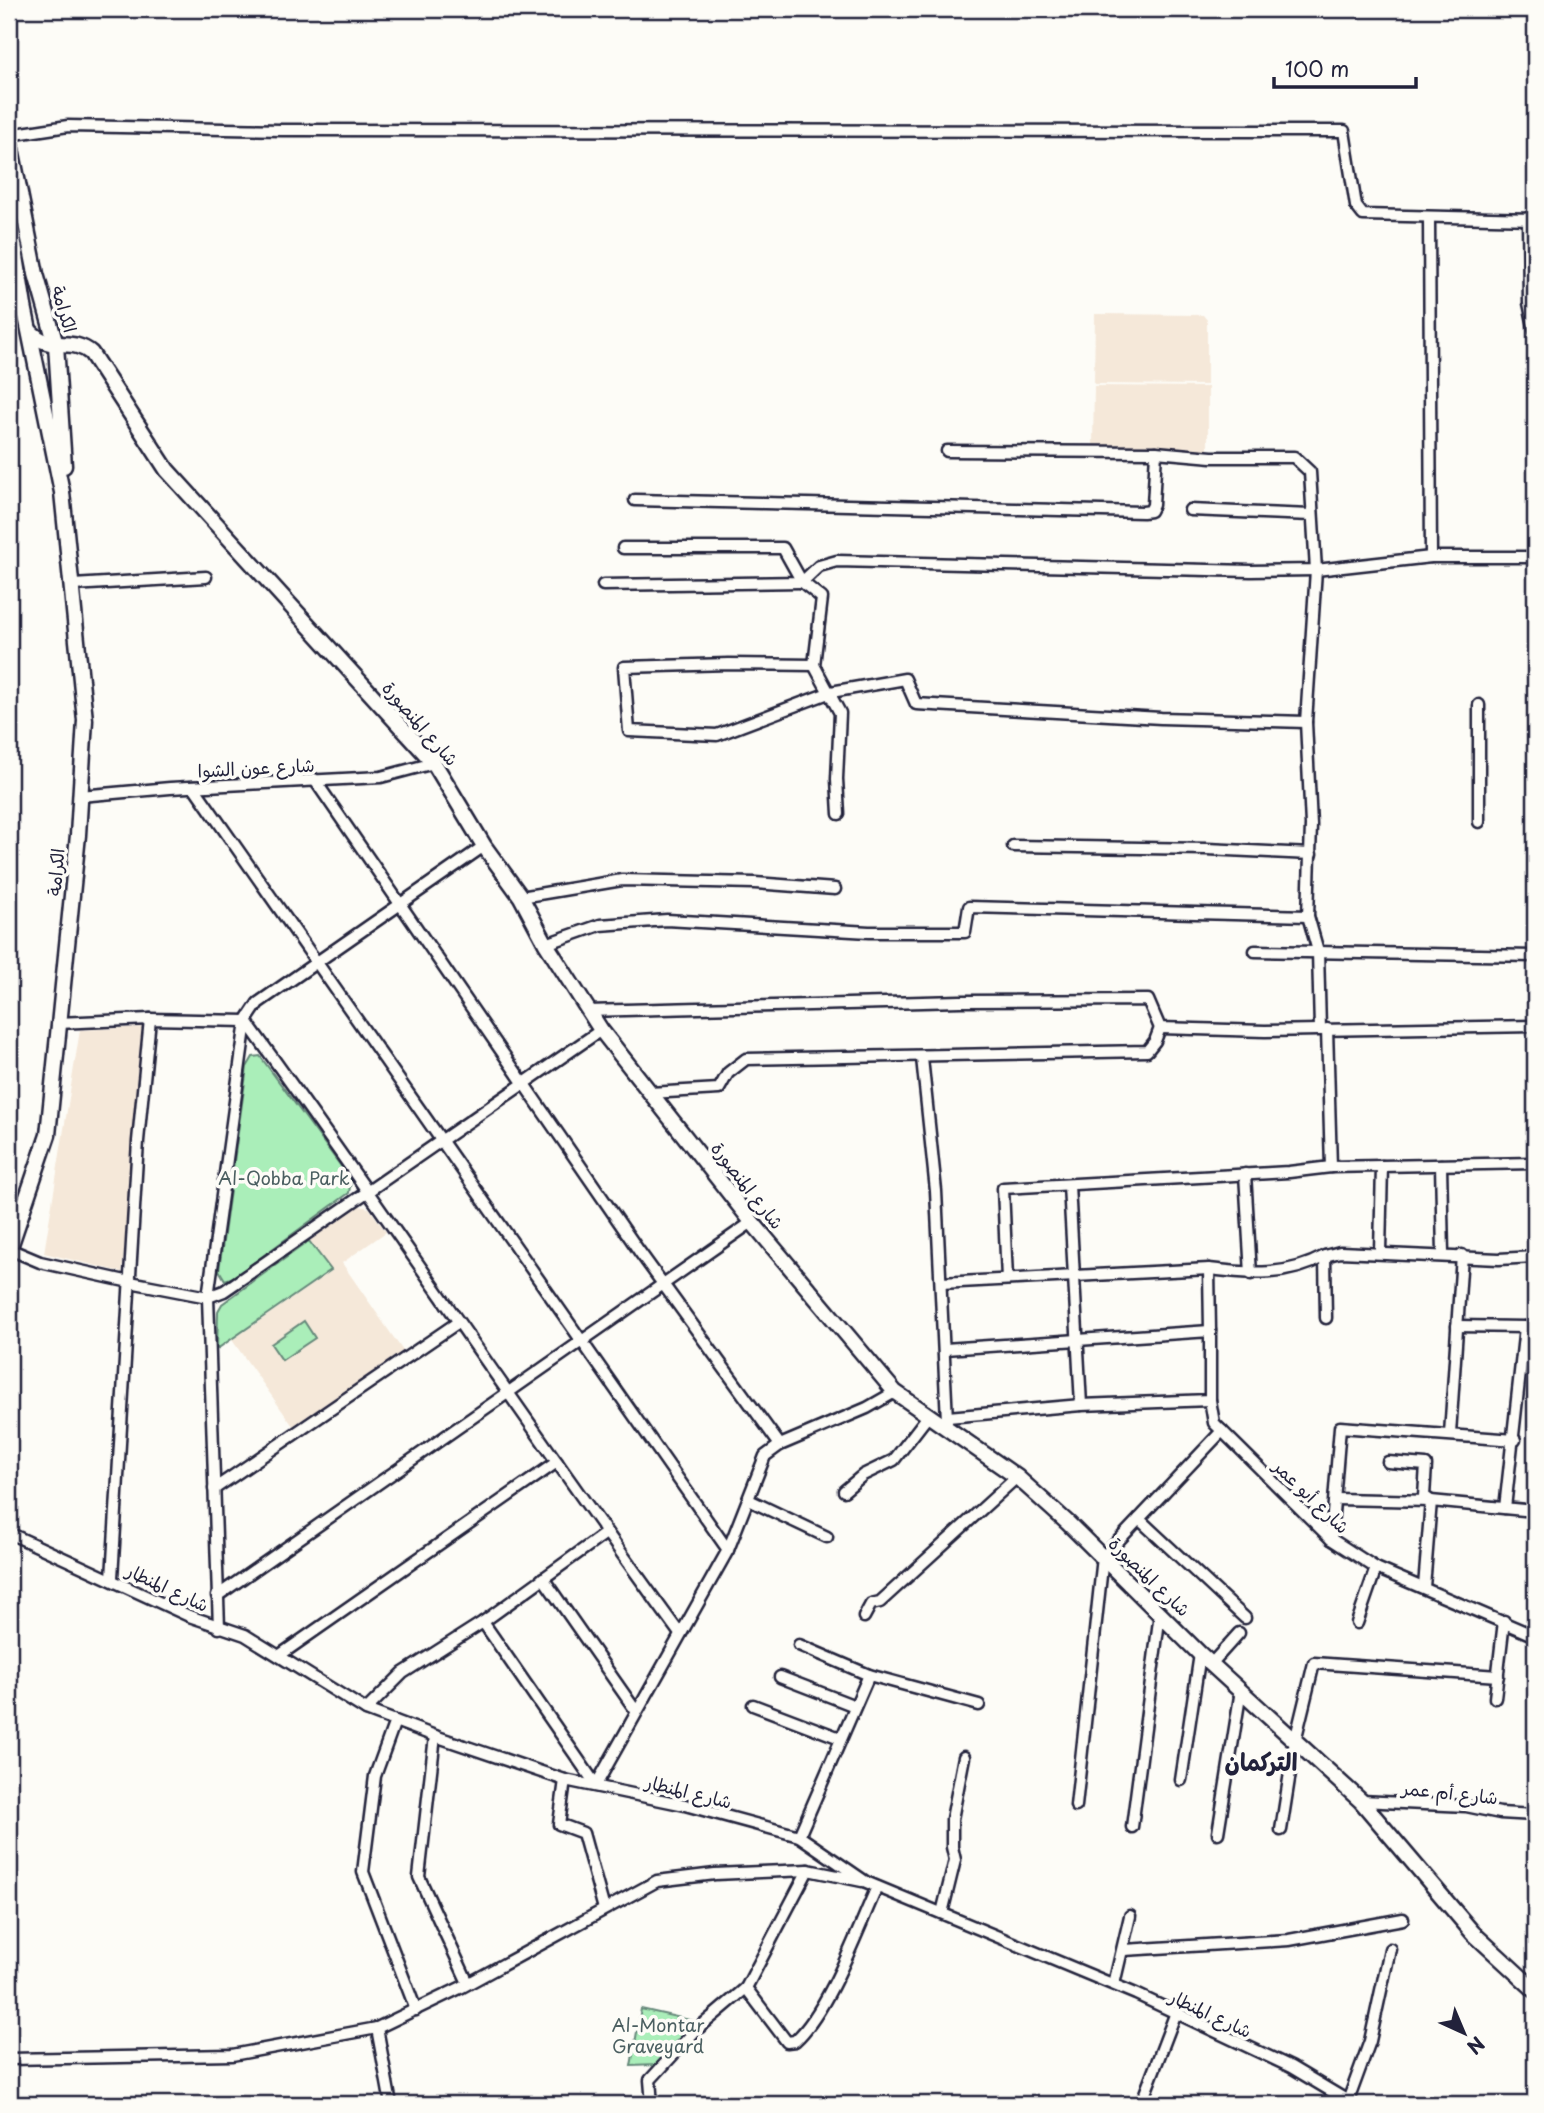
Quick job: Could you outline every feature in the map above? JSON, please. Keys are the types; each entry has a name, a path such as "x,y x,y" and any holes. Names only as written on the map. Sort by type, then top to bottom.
{"main road":[{"name":"الكرامة","path":"9,137 36,274 56,345 64,470 62,492"},
{"name":"الكرامة","path":"9,213 62,492 85,720 48,1135 9,1249"},
{"name":"شارع المنصورة","path":"30,331 45,344 77,344 91,352 167,470 434,763 484,846 521,897 545,944 601,1030 752,1222 895,1392 928,1416 947,1422 1017,1477 1206,1658 1361,1801 1473,1933 1535,1990"}],"street":[{"path":"9,137 68,126 282,130 1344,131 1356,206 1363,215 1531,219 1529,303 1535,331"},
{"path":"1429,217 1432,557"},
{"path":"947,451 1156,452 1212,457 1294,457 1310,472 1316,570 1306,722 1311,854 1308,916 1318,951 1331,1167"},
{"path":"635,500 1143,512 1150,511 1153,505 1156,452"},
{"path":"1190,510 1311,515"},
{"path":"623,548 783,548 802,582 822,598 814,666 831,692 840,713 836,779 839,814"},
{"path":"603,585 802,582 819,566 837,561 1071,569 1316,570 1432,557 1535,556"},
{"path":"73,585 206,577"},
{"path":"814,666 624,667 629,731 717,735 831,692 905,679 916,704 1161,718 1306,722"},
{"path":"1479,705 1479,822"},
{"name":"شارع عون الشوا","path":"80,796 194,786 381,777 434,763"},
{"path":"314,779 664,1284 780,1445"},
{"path":"194,786 580,1342 728,1550"},
{"path":"219,1628 208,1297 246,1021 258,1003 484,846"},
{"path":"1013,846 1207,849 1311,854"},
{"path":"521,897 622,880 755,883 835,889"},
{"path":"545,944 600,925 667,920 869,932 965,932 970,906 1308,916"},
{"path":"1255,951 1535,956"},
{"path":"588,1011 960,1001 1148,1000 1160,1028 1147,1051 922,1058 746,1059 728,1073 719,1089 650,1093"},
{"path":"58,1023 150,1019 246,1021"},
{"path":"112,1578 130,1282 150,1019"},
{"path":"246,1021 369,1191 457,1323 680,1634"},
{"path":"1160,1028 1535,1026"},
{"path":"9,1249 40,1262 208,1297 235,1284 601,1030"},
{"path":"922,1058 936,1191 947,1422 1081,1405 1210,1400 1209,1269"},
{"path":"1007,1279 1003,1188 1331,1167 1535,1163"},
{"path":"1380,1252 1382,1166"},
{"path":"1441,1166 1443,1254"},
{"path":"1245,1174 1251,1274"},
{"path":"1069,1185 1081,1405"},
{"path":"217,1596 752,1222"},
{"path":"941,1283 1209,1269 1251,1274 1295,1270 1340,1252 1443,1254 1499,1259 1535,1256"},
{"path":"1450,1434 1462,1255"},
{"path":"1325,1256 1326,1318"},
{"path":"214,1489 457,1323"},
{"path":"1457,1326 1530,1328 1505,1508"},
{"path":"945,1349 1210,1331"},
{"path":"483,1622 596,1785 635,1711 728,1550 765,1456 780,1445 867,1408 895,1392"},
{"name":"شارع أبو عمر","path":"1210,1400 1214,1423 1331,1539 1376,1568 1535,1636"},
{"path":"844,1491 863,1475 894,1460 928,1416"},
{"path":"1331,1539 1340,1427 1515,1440"},
{"path":"1076,1806 1102,1557 1222,1431"},
{"path":"280,1655 557,1462"},
{"path":"1388,1462 1426,1465 1424,1496 1431,1501"},
{"path":"864,1617 871,1604 880,1602 1017,1477"},
{"path":"1335,1499 1431,1501 1535,1511"},
{"path":"749,1500 827,1537"},
{"path":"1424,1587 1431,1501"},
{"path":"1139,1519 1245,1618"},
{"name":"شارع المنطار","path":"9,1533 219,1628 245,1635 366,1710 565,1780 596,1785 799,1836 866,1882 1114,1984 1291,2067 1350,2103"},
{"path":"366,1710 403,1673 483,1622 606,1533"},
{"path":"1357,1623 1376,1568"},
{"path":"543,1578 635,1711"},
{"path":"1132,1827 1160,1613"},
{"path":"1495,1698 1504,1621"},
{"path":"1181,1780 1206,1658 1239,1633"},
{"path":"799,1645 869,1675 979,1705"},
{"path":"1281,1830 1295,1741 1314,1663 1497,1676"},
{"path":"799,1836 869,1675"},
{"path":"780,1677 855,1706"},
{"path":"1218,1833 1241,1690"},
{"path":"753,1705 840,1738"},
{"path":"395,1721 373,1785 363,1872 416,2010"},
{"path":"435,1736 419,1877 468,1983"},
{"path":"942,1913 955,1860 952,1819 964,1757"},
{"path":"565,1780 559,1825 583,1833 604,1909"},
{"name":"شارع أم عمر","path":"1361,1801 1466,1806 1500,1813 1535,1815"},
{"path":"652,2104 650,2080 694,2032 746,1988 808,1870"},
{"path":"9,2059 232,2055 377,2028 468,1983 657,1881 715,1874 808,1870 866,1882"},
{"path":"746,1988 777,2031 787,2042 794,2041 806,2031 877,1887"},
{"path":"1114,1984 1130,1916"},
{"path":"1124,1950 1289,1940 1403,1919"},
{"path":"1350,2103 1370,2041 1390,1949"},
{"path":"1141,2104 1175,2014"},
{"path":"377,2028 391,2104"}],"shaded area":[{"path":"1095,314 1203,315 1207,320 1207,385 1094,384"},
{"path":"1094,386 1208,387 1208,449 1098,448 1093,444"},
{"path":"145,1027 122,1272 44,1253 80,1030"},
{"path":"359,1206 369,1208 386,1232 342,1263 403,1351 293,1426 232,1340 331,1271 309,1241"}],"green space":[{"name":"Al-Qobba Park","path":"260,1056 351,1180 349,1193 234,1277 225,1280 219,1270 247,1067 253,1057"},
{"path":"309,1241 331,1270 217,1349 218,1311 222,1304"},
{"path":"304,1321 315,1338 282,1360 271,1344"},
{"name":"Al-Montar Graveyard","path":"641,2009 699,2022 657,2065 631,2066"}],"district":[{"name":"التركمان","path":"1261,1761"}]}
